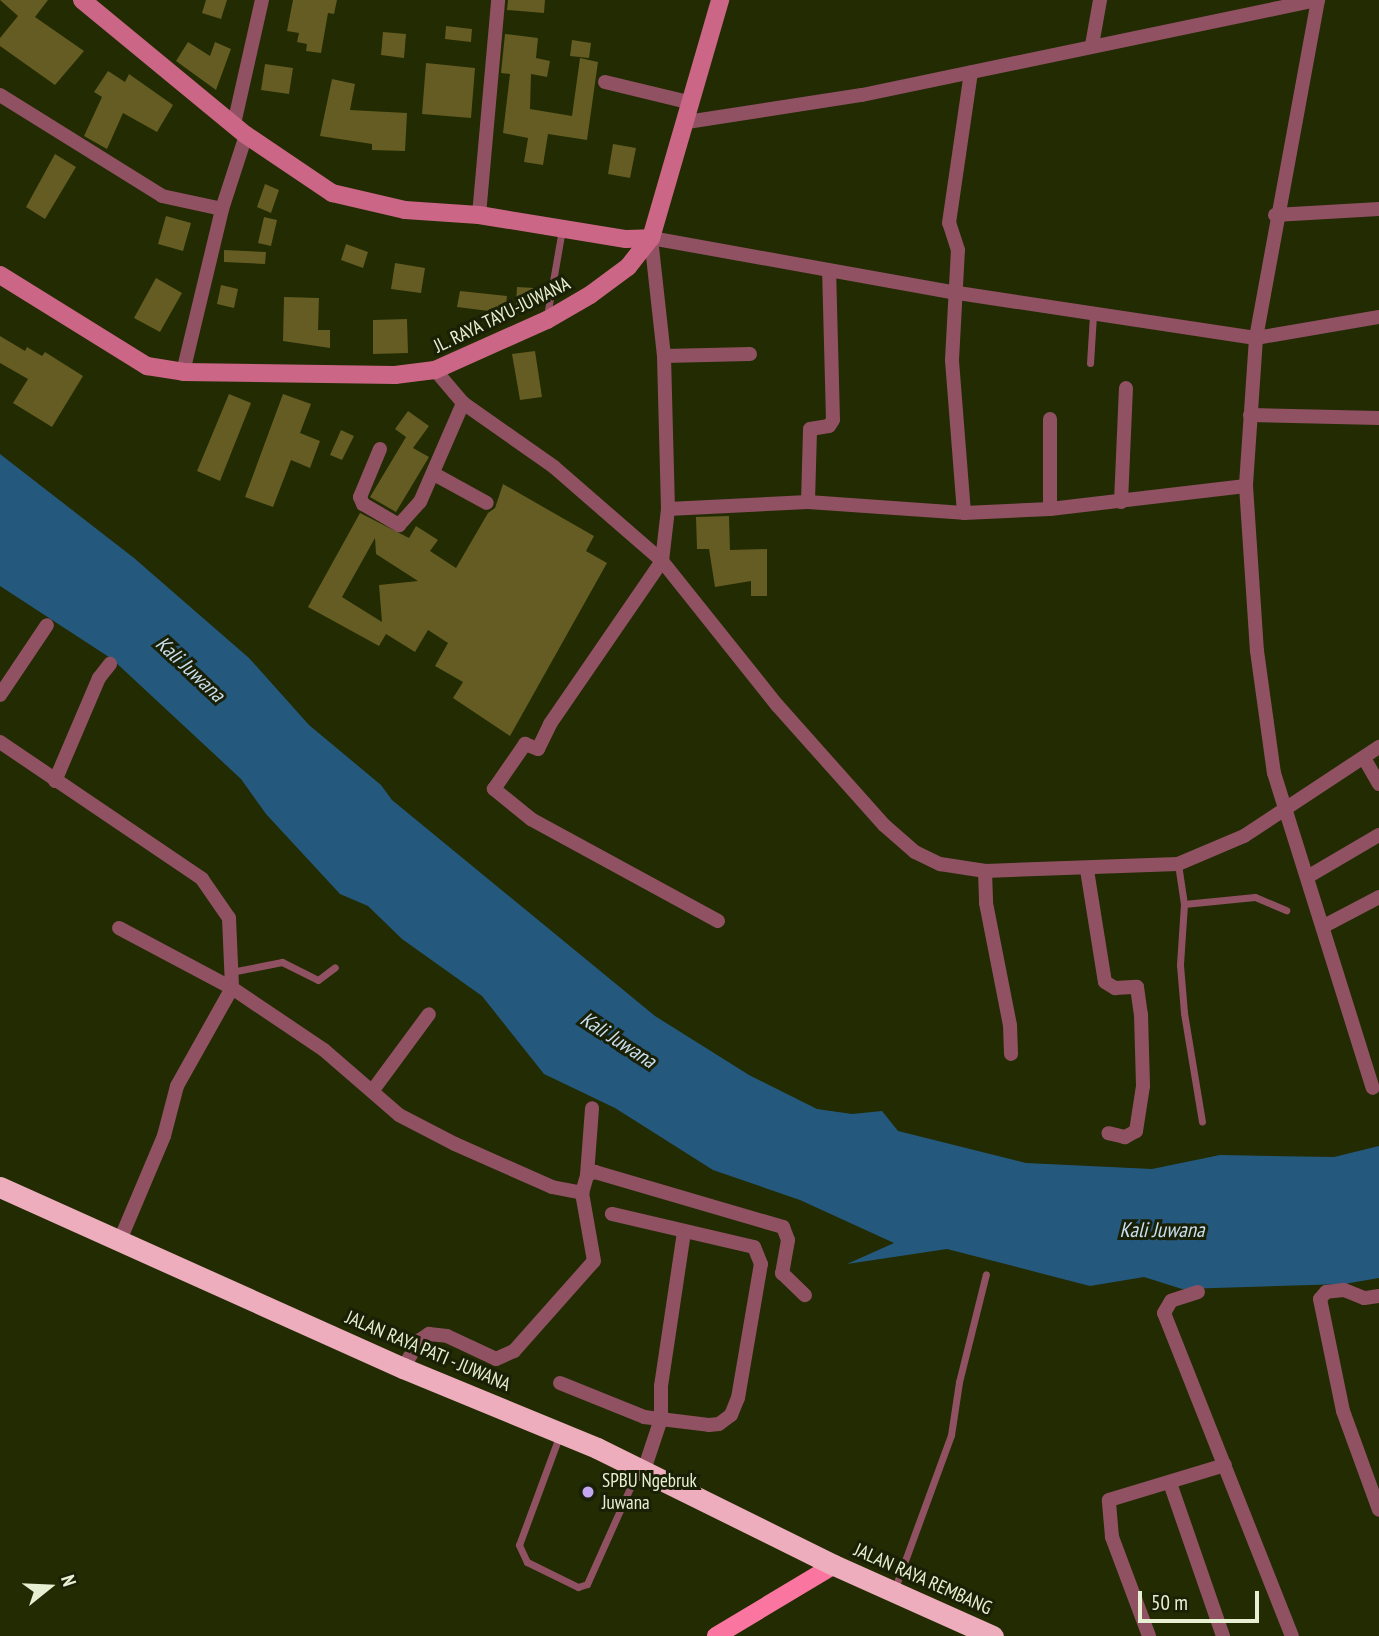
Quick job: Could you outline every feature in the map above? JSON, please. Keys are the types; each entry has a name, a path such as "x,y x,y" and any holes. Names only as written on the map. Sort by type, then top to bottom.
{"highway":[{"name":"JALAN RAYA PATI - JUWANA","path":"0,1187 402,1368 472,1394 641,1469 834,1565"},
{"name":"JALAN RAYA REMBANG","path":"834,1565 895,1588 993,1636"}],"main road":[{"path":"82,0 240,130 332,193 405,209 479,215 626,239 650,238"},
{"name":"JL. RAYA TAYU-JUWANA","path":"0,275 147,366 183,372 395,375 435,370 547,320 612,280 650,238 687,122 720,0"},
{"path":"716,1636 834,1565"}],"street":[{"path":"183,372 240,130 262,0"},
{"path":"479,215 498,0"},
{"path":"1092,45 1100,0"},
{"path":"687,122 971,73 1092,45 1318,0 1275,215 1256,338 1246,486 1259,664 1283,811 1309,876 1373,1088"},
{"path":"964,513 952,360 958,293 957,240 949,223 971,73"},
{"path":"605,82 692,103"},
{"path":"0,95 162,196 222,209"},
{"path":"1275,215 1379,209"},
{"path":"718,921 531,819 495,789 522,747 527,744 538,749 550,723 662,561 668,509 664,356 650,238 958,293 1256,338 1379,317"},
{"path":"808,502 810,429 829,426 833,420 829,271"},
{"path":"664,356 750,355"},
{"path":"435,370 463,403 554,467 662,561 778,705 884,825 915,852 940,864 985,871 1087,870 1178,864 1221,849 1379,747"},
{"path":"1121,502 1126,388"},
{"path":"380,449 360,498 390,522 399,525 409,519 434,474 463,403"},
{"path":"1250,415 1379,418"},
{"path":"1050,419 1050,509"},
{"path":"434,474 486,503"},
{"path":"668,509 808,502 964,513 1050,509 1246,486"},
{"path":"0,695 47,625"},
{"path":"55,781 94,688 110,664"},
{"path":"0,742 202,879 229,918 231,980 177,1086 164,1136 120,1240"},
{"path":"1364,758 1379,785"},
{"path":"1309,876 1379,835"},
{"path":"1087,870 1105,982 1115,988 1137,987 1140,1002 1143,1086 1136,1131 1125,1137 1108,1133"},
{"path":"985,871 986,902 1010,1025 1011,1054"},
{"path":"1324,926 1379,897"},
{"path":"119,928 231,980 373,1090 399,1115 455,1144 544,1184 582,1193"},
{"path":"373,1090 429,1014"},
{"path":"402,1368 420,1340 429,1334 447,1336 496,1359 514,1351 594,1261 582,1193 587,1175 592,1108"},
{"path":"587,1175 608,1176 783,1227 788,1240 782,1273 805,1295"},
{"path":"560,1383 605,1404 661,1419 709,1425 719,1424 731,1416 761,1264 754,1247 684,1233 612,1214"},
{"path":"641,1469 661,1419 661,1386 684,1233"},
{"path":"1379,1296 1364,1298 1344,1290 1326,1292 1320,1299 1343,1412 1379,1510"},
{"path":"1198,1292 1171,1301 1164,1313 1292,1636"},
{"path":"1149,1636 1112,1537 1108,1504 1117,1496 1171,1483 1225,1465"},
{"path":"1171,1483 1223,1636"}],"lane":[{"path":"547,320 562,229"},
{"path":"1090,363 1093,315"},
{"path":"1178,864 1184,904 1180,965 1202,1122"},
{"path":"1184,904 1255,897 1286,910"},
{"path":"231,980 282,962 318,980 335,967"},
{"path":"895,1588 951,1434 959,1382 986,1274"},
{"path":"561,1433 519,1545 527,1562 578,1587 590,1581 641,1469"}],"water":[{"name":"Kali Juwana","path":"0,454 134,558 249,658 309,725 381,785 392,800 655,1016 749,1075 817,1109 852,1114 882,1111 898,1131 1026,1163 1152,1169 1220,1155 1334,1157 1379,1146 1379,1278 1344,1284 1182,1289 1144,1277 1090,1286 947,1249 847,1264 894,1243 800,1200 713,1170 615,1108 544,1074 482,996 402,939 368,906 340,894 266,814 241,779 112,659 0,586"}],"building":[{"path":"0,0 48,0 35,17 84,51 55,85 0,46 0,38 18,16"},
{"path":"206,0 227,0 221,19 202,13"},
{"path":"293,0 337,0 334,14 328,13 321,53 306,51 307,44 297,42 299,33 287,31"},
{"path":"508,0 545,0 544,13 507,10"},
{"path":"446,26 472,29 471,42 445,39"},
{"path":"383,32 406,34 404,58 381,55"},
{"path":"505,34 538,38 536,58 550,61 547,77 531,74 530,109 572,116 580,58 598,62 587,140 548,134 543,165 524,162 528,138 503,133 510,74 501,73"},
{"path":"572,40 591,43 589,58 570,56"},
{"path":"188,42 210,56 215,42 231,49 216,90 176,61"},
{"path":"426,63 475,68 471,118 422,114"},
{"path":"265,64 293,68 289,94 261,90"},
{"path":"108,71 125,82 129,74 173,105 157,132 123,113 107,149 84,136 102,97 94,92"},
{"path":"332,79 355,84 350,110 407,113 405,151 372,150 372,144 320,136"},
{"path":"613,144 636,148 630,178 608,174"},
{"path":"55,154 76,167 45,219 26,207"},
{"path":"265,184 279,190 271,213 257,207"},
{"path":"166,216 191,223 183,251 158,244"},
{"path":"264,217 277,220 271,246 258,243"},
{"path":"346,244 368,252 363,268 341,260"},
{"path":"224,250 266,252 265,264 224,262"},
{"path":"395,263 425,268 421,293 391,289"},
{"path":"156,278 182,293 160,332 134,318"},
{"path":"221,285 238,289 234,308 217,304"},
{"path":"517,287 534,288 533,307 516,305"},
{"path":"460,291 507,296 505,313 457,307"},
{"path":"284,297 319,298 318,330 330,330 330,348 283,341"},
{"path":"407,319 408,353 373,354 373,320"},
{"path":"0,336 25,351 27,347 42,356 45,352 83,376 52,427 13,403 28,379 0,363"},
{"path":"535,351 542,397 520,400 512,354"},
{"path":"229,394 251,403 220,481 197,471"},
{"path":"283,394 311,404 300,433 320,441 310,468 291,460 273,507 245,497"},
{"path":"408,411 429,426 413,448 429,457 396,512 370,497 406,437 395,429"},
{"path":"341,430 354,436 342,460 330,455"},
{"path":"503,484 594,536 586,551 607,563 510,736 453,698 463,682 435,666 448,643 428,630 415,652 386,634 379,646 308,607 360,513 409,538 416,526 438,540 430,551 456,568 488,513 495,508","holes":["375,538 376,554 418,581 379,585 382,622 342,597"]},
{"path":"729,516 730,550 767,549 767,596 751,596 751,581 715,587 709,549 697,549 696,517"}],"place":[{"name":"SPBU Ngebruk Juwana","path":"588,1492"}]}
